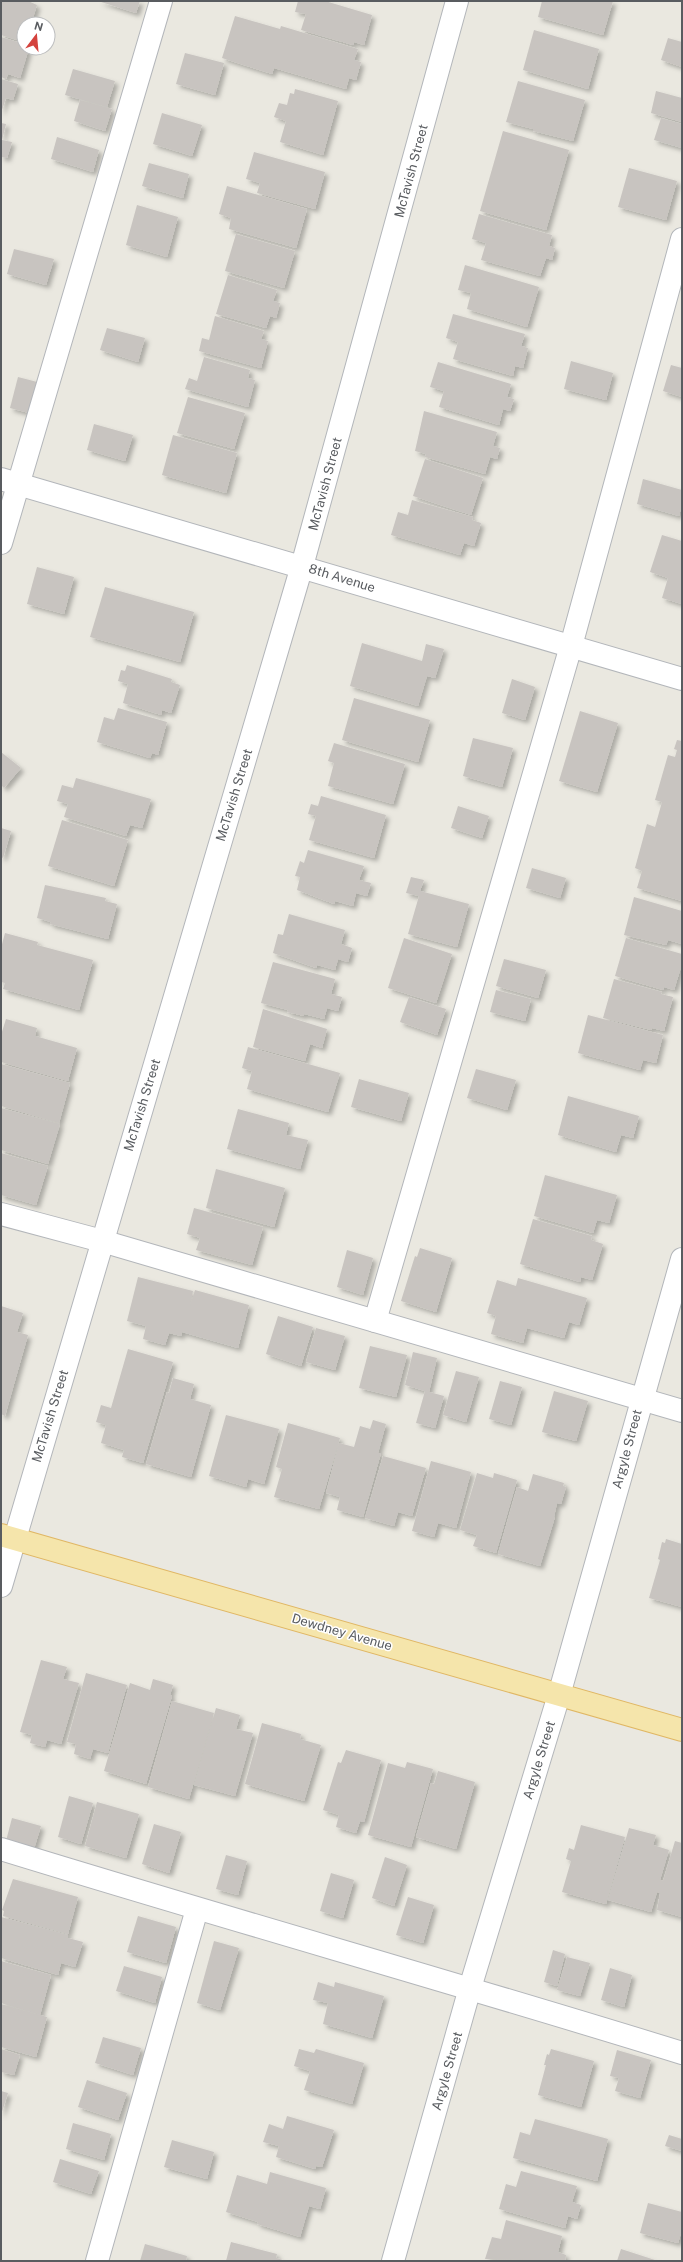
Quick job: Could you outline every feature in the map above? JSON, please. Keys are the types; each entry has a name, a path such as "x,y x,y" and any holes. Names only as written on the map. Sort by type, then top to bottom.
{"main road":[{"name":"Dewdney Avenue","path":"7,1536 682,1730"}],"street":[{"path":"1,544 9,481 162,1"},
{"name":"McTavish Street","path":"1,1586 7,1536 102,1241 302,566 457,1"},
{"path":"375,1321 571,646 682,239"},
{"name":"8th Avenue","path":"9,481 682,679"},
{"path":"1,1214 102,1241 682,1411"},
{"name":"Argyle Street","path":"393,2261 470,1988 559,1695 682,1259"},
{"path":"1,1849 197,1909 470,1988 682,2053"},
{"path":"97,2261 197,1909"}],"building":[{"path":"1,1 28,1 37,5 34,16 16,16 16,40 1,35"},
{"path":"98,1 140,1 136,13"},
{"path":"298,1 325,1 372,15 364,45 354,42 353,45 301,30 306,14 295,12"},
{"path":"542,1 613,1 603,35 538,17"},
{"path":"235,16 280,29 281,26 358,49 354,60 361,62 356,80 349,78 346,89 274,68 272,74 222,58"},
{"path":"534,30 599,49 588,89 523,70"},
{"path":"1,37 16,42 16,56 27,56 20,78 8,74 6,79 1,77"},
{"path":"668,38 682,42 682,67 661,60"},
{"path":"185,53 224,63 215,95 176,84"},
{"path":"73,69 115,81 107,107 65,95"},
{"path":"1,79 18,84 13,100 6,98 1,113"},
{"path":"518,81 585,100 573,141 533,131 533,129 506,122"},
{"path":"295,89 338,101 323,155 280,142 286,121 274,117 279,103 287,105 290,93 294,94"},
{"path":"656,91 682,98 682,122 651,113"},
{"path":"80,100 112,109 105,131 74,121"},
{"path":"162,113 202,125 192,156 153,144"},
{"path":"661,118 682,124 682,148 654,140"},
{"path":"1,123 6,124 2,140 12,142 7,158 1,157"},
{"path":"503,131 569,150 546,230 480,211"},
{"path":"57,137 99,150 93,172 51,159"},
{"path":"254,152 325,172 315,209 257,193 260,183 246,179"},
{"path":"149,163 189,174 183,198 142,186"},
{"path":"629,168 677,181 666,220 618,207"},
{"path":"227,186 307,209 296,248 229,229 231,218 219,214"},
{"path":"137,205 178,217 167,257 126,245"},
{"path":"479,214 552,235 549,246 555,248 552,260 546,258 540,276 481,260 486,243 472,239"},
{"path":"236,234 295,251 284,288 225,271"},
{"path":"14,249 54,259 46,285 7,274"},
{"path":"465,265 539,287 527,327 467,309 471,293 458,290"},
{"path":"228,275 277,290 273,301 280,303 276,318 270,316 266,328 216,314"},
{"path":"453,314 525,334 521,346 528,348 523,368 515,366 513,376 453,359 458,342 446,338"},
{"path":"215,316 264,331 261,339 268,341 261,368 199,351 202,338 209,340"},
{"path":"107,328 145,338 138,362 100,350"},
{"path":"204,357 250,370 248,378 255,380 248,407 185,389 189,378 197,381"},
{"path":"571,361 613,373 606,400 564,389"},
{"path":"438,362 511,384 507,397 514,399 510,411 503,409 499,425 439,407 444,391 430,387"},
{"path":"671,365 682,368 682,397 663,391"},
{"path":"18,377 41,383 33,414 10,408"},
{"path":"188,397 245,413 234,449 177,433"},
{"path":"424,411 497,432 493,446 500,448 497,459 490,457 485,474 425,457 426,454 415,451"},
{"path":"94,424 133,435 125,461 87,450"},
{"path":"173,435 237,453 226,493 162,475"},
{"path":"425,459 483,478 471,515 413,496"},
{"path":"643,479 682,490 682,504 679,516 637,504"},
{"path":"412,500 473,517 472,520 481,523 474,546 464,543 460,555 391,535 398,512 408,515"},
{"path":"662,535 682,541 682,604 662,598 668,578 650,572"},
{"path":"37,567 74,577 64,614 27,604"},
{"path":"105,587 194,612 180,662 90,637"},
{"path":"362,643 422,661 426,644 444,649 435,678 427,676 418,706 350,686"},
{"path":"127,665 172,679 171,682 180,685 171,713 162,710 161,715 123,703 128,684 118,681 121,670 125,671"},
{"path":"512,679 535,687 525,720 502,713"},
{"path":"354,698 430,720 418,762 342,740"},
{"path":"118,708 167,722 158,755 152,753 150,758 97,742 104,717 114,720"},
{"path":"580,711 618,723 597,792 559,781"},
{"path":"473,738 513,748 502,787 463,776"},
{"path":"677,740 682,741 682,901 637,888 642,871 635,868 647,824 655,827 662,802 655,800 668,755 675,757 677,750 674,749"},
{"path":"334,743 405,764 393,804 328,786 334,763 328,761"},
{"path":"1,752 21,768 4,788 1,785"},
{"path":"76,778 151,799 142,828 130,825 126,836 64,817 68,804 57,801 62,785 73,788"},
{"path":"321,796 386,815 374,858 309,840 316,816 308,814 311,804 318,806"},
{"path":"458,806 489,816 482,838 451,828"},
{"path":"62,820 128,840 114,886 48,866"},
{"path":"1,828 11,831 3,858 1,857"},
{"path":"308,850 364,866 359,880 371,883 367,896 356,893 353,906 335,901 334,904 297,890 300,877 295,876 300,861 304,863"},
{"path":"532,868 566,878 560,898 526,888"},
{"path":"411,877 424,880 420,891 469,904 457,947 408,934 419,896 406,893"},
{"path":"45,885 106,898 105,901 117,904 108,939 50,924 51,922 37,918"},
{"path":"634,897 682,911 682,944 668,940 666,945 624,935"},
{"path":"289,914 345,930 341,944 352,948 348,962 338,959 335,970 317,965 316,968 273,953 278,934 283,935"},
{"path":"5,933 38,942 37,945 93,960 79,1010 3,989 5,983 1,982 1,948"},
{"path":"404,938 452,954 436,1003 388,988"},
{"path":"626,938 682,954 682,964 674,990 664,987 663,990 615,976"},
{"path":"504,959 546,970 538,998 496,986"},
{"path":"273,962 335,979 331,994 342,997 338,1011 327,1008 324,1019 287,1012 288,1010 261,1003"},
{"path":"614,979 662,992 661,994 673,997 664,1031 652,1028 651,1030 603,1018"},
{"path":"496,990 531,999 525,1021 490,1012"},
{"path":"409,997 446,1009 437,1035 400,1022"},
{"path":"263,1009 327,1029 322,1048 310,1044 305,1061 253,1047"},
{"path":"588,1015 663,1035 656,1063 643,1060 640,1070 578,1053"},
{"path":"6,1019 37,1028 35,1036 77,1048 68,1081 1,1062 1,1035"},
{"path":"248,1047 340,1073 328,1112 247,1089 252,1071 242,1068"},
{"path":"1,1064 70,1083 59,1123 1,1106"},
{"path":"476,1069 516,1080 507,1110 467,1098"},
{"path":"359,1079 409,1093 401,1121 351,1107"},
{"path":"568,1096 639,1116 633,1138 621,1135 616,1152 558,1135"},
{"path":"1,1108 60,1124 48,1164 1,1150"},
{"path":"238,1109 289,1123 286,1135 308,1140 300,1169 227,1149"},
{"path":"1,1153 48,1166 36,1205 1,1195"},
{"path":"216,1169 285,1188 274,1227 206,1208"},
{"path":"545,1175 617,1195 609,1223 597,1220 593,1233 534,1216"},
{"path":"194,1208 263,1227 252,1265 196,1250 200,1238 187,1234"},
{"path":"533,1219 592,1236 591,1240 603,1244 592,1280 581,1277 580,1282 520,1264"},
{"path":"420,1248 452,1258 436,1312 401,1301 415,1256 417,1257"},
{"path":"347,1250 373,1258 363,1295 337,1287"},
{"path":"138,1277 193,1291 190,1306 195,1290 249,1305 238,1348 182,1332 181,1336 169,1333 165,1345 143,1339 146,1326 127,1321"},
{"path":"518,1278 587,1298 579,1325 569,1322 564,1338 527,1328 523,1343 491,1334 496,1316 487,1313 497,1280 516,1286"},
{"path":"1,1306 23,1313 17,1332 28,1335 5,1416 1,1414"},
{"path":"278,1316 313,1327 301,1366 266,1354"},
{"path":"316,1328 345,1336 335,1370 306,1362"},
{"path":"370,1346 407,1355 396,1397 359,1388"},
{"path":"128,1349 173,1362 143,1463 122,1457 124,1450 101,1443 106,1425 96,1422 101,1405 111,1408"},
{"path":"413,1352 437,1358 429,1392 444,1396 435,1428 416,1423 425,1391 405,1385"},
{"path":"456,1371 479,1377 466,1422 443,1415"},
{"path":"173,1378 194,1384 190,1399 211,1405 191,1477 146,1464 167,1392 169,1393"},
{"path":"500,1381 522,1387 511,1425 489,1419"},
{"path":"554,1391 588,1401 576,1441 542,1432"},
{"path":"226,1415 279,1429 264,1484 248,1479 246,1487 209,1476"},
{"path":"373,1420 386,1424 378,1453 381,1453 363,1517 337,1510 340,1497 326,1493 339,1443 354,1447 360,1426 370,1429"},
{"path":"288,1423 340,1438 319,1509 274,1497 282,1469 276,1467"},
{"path":"383,1456 426,1468 412,1516 398,1512 394,1526 365,1518"},
{"path":"431,1461 471,1472 456,1528 438,1523 434,1537 412,1531"},
{"path":"477,1473 493,1478 494,1473 517,1480 496,1553 473,1546 477,1535 460,1530"},
{"path":"533,1474 564,1483 563,1486 566,1487 561,1504 557,1503 555,1517 540,1566 498,1554 517,1487 528,1491"},
{"path":"666,1539 682,1544 682,1607 649,1598 660,1560 658,1559 662,1542 665,1543"},
{"path":"41,1660 67,1667 63,1679 79,1683 61,1744 47,1740 45,1747 30,1743 32,1735 20,1732"},
{"path":"86,1673 127,1685 108,1753 93,1749 90,1759 74,1754 76,1744 67,1742"},
{"path":"153,1679 173,1685 170,1695 172,1696 146,1784 104,1771 130,1683 150,1690"},
{"path":"172,1701 214,1713 189,1799 148,1787"},
{"path":"216,1708 240,1715 236,1729 253,1733 235,1796 194,1785"},
{"path":"262,1723 301,1734 300,1739 321,1745 304,1801 245,1784"},
{"path":"346,1750 381,1760 364,1822 360,1821 356,1833 336,1827 339,1815 323,1810 338,1762 341,1763"},
{"path":"407,1762 433,1769 411,1847 368,1835 388,1763 405,1768"},
{"path":"438,1771 475,1782 456,1849 416,1837 431,1783 434,1784"},
{"path":"69,1796 93,1803 81,1844 58,1837"},
{"path":"97,1802 139,1814 126,1858 85,1846"},
{"path":"12,1818 41,1826 34,1849 6,1841"},
{"path":"154,1824 181,1832 169,1873 142,1864"},
{"path":"581,1825 625,1837 606,1904 562,1892 571,1861 566,1859 569,1848 574,1850"},
{"path":"629,1828 656,1835 653,1845 669,1850 660,1880 663,1881 675,1841 682,1843 682,1917 657,1910 660,1893 657,1892 651,1912 608,1900"},
{"path":"226,1855 247,1861 238,1895 216,1889"},
{"path":"385,1857 407,1865 394,1906 372,1898"},
{"path":"331,1873 354,1880 343,1918 320,1911"},
{"path":"13,1879 78,1897 68,1934 3,1916 4,1911 2,1910"},
{"path":"408,1897 434,1905 423,1943 396,1935"},
{"path":"138,1916 176,1927 166,1963 127,1952"},
{"path":"1,1917 68,1935 68,1938 83,1942 75,1967 61,1963 58,1975 1,1958"},
{"path":"214,1941 239,1948 220,2010 197,2003"},
{"path":"553,1950 565,1954 557,1986 544,1982"},
{"path":"567,1957 590,1963 580,1996 557,1990"},
{"path":"1,1961 51,1975 40,2015 1,2003"},
{"path":"124,1966 162,1977 155,2003 116,1991"},
{"path":"610,1968 632,1975 624,2007 601,2000"},
{"path":"318,1982 334,1987 335,1982 384,1996 372,2038 323,2024 328,2003 313,2000"},
{"path":"1,2004 47,2017 36,2057 1,2047"},
{"path":"103,2037 141,2048 133,2075 95,2063"},
{"path":"1,2049 20,2055 14,2075 1,2072"},
{"path":"299,2049 314,2053 316,2049 364,2063 352,2104 304,2090 310,2071 294,2066"},
{"path":"551,2049 594,2061 581,2107 538,2095 546,2065 544,2065 547,2054 549,2055"},
{"path":"617,2050 651,2060 640,2098 615,2091 619,2078 610,2076"},
{"path":"87,2080 127,2093 118,2120 78,2107"},
{"path":"1,2091 8,2093 1,2115"},
{"path":"287,2116 334,2130 322,2167 316,2166 315,2169 276,2157 279,2146 263,2142 269,2124 283,2129"},
{"path":"535,2119 608,2139 597,2181 513,2158 520,2132 530,2135"},
{"path":"73,2123 111,2134 104,2160 66,2149"},
{"path":"669,2135 682,2139 682,2151 665,2146"},
{"path":"172,2140 214,2152 207,2179 164,2167"},
{"path":"60,2159 99,2171 91,2194 53,2182"},
{"path":"521,2171 577,2186 572,2202 581,2205 577,2219 568,2216 565,2228 499,2209 506,2184 516,2187"},
{"path":"270,2172 326,2188 320,2209 309,2206 300,2237 257,2224 258,2222 226,2212 237,2175 267,2184"},
{"path":"648,2203 682,2212 682,2230 678,2243 640,2233"},
{"path":"506,2220 562,2236 558,2252 566,2255 565,2261 485,2259 492,2237 501,2239"},
{"path":"231,2242 277,2254 276,2258 286,2261 226,2261"},
{"path":"145,2244 187,2256 186,2261 140,2261"},
{"path":"621,2249 658,2261 617,2261"}]}
